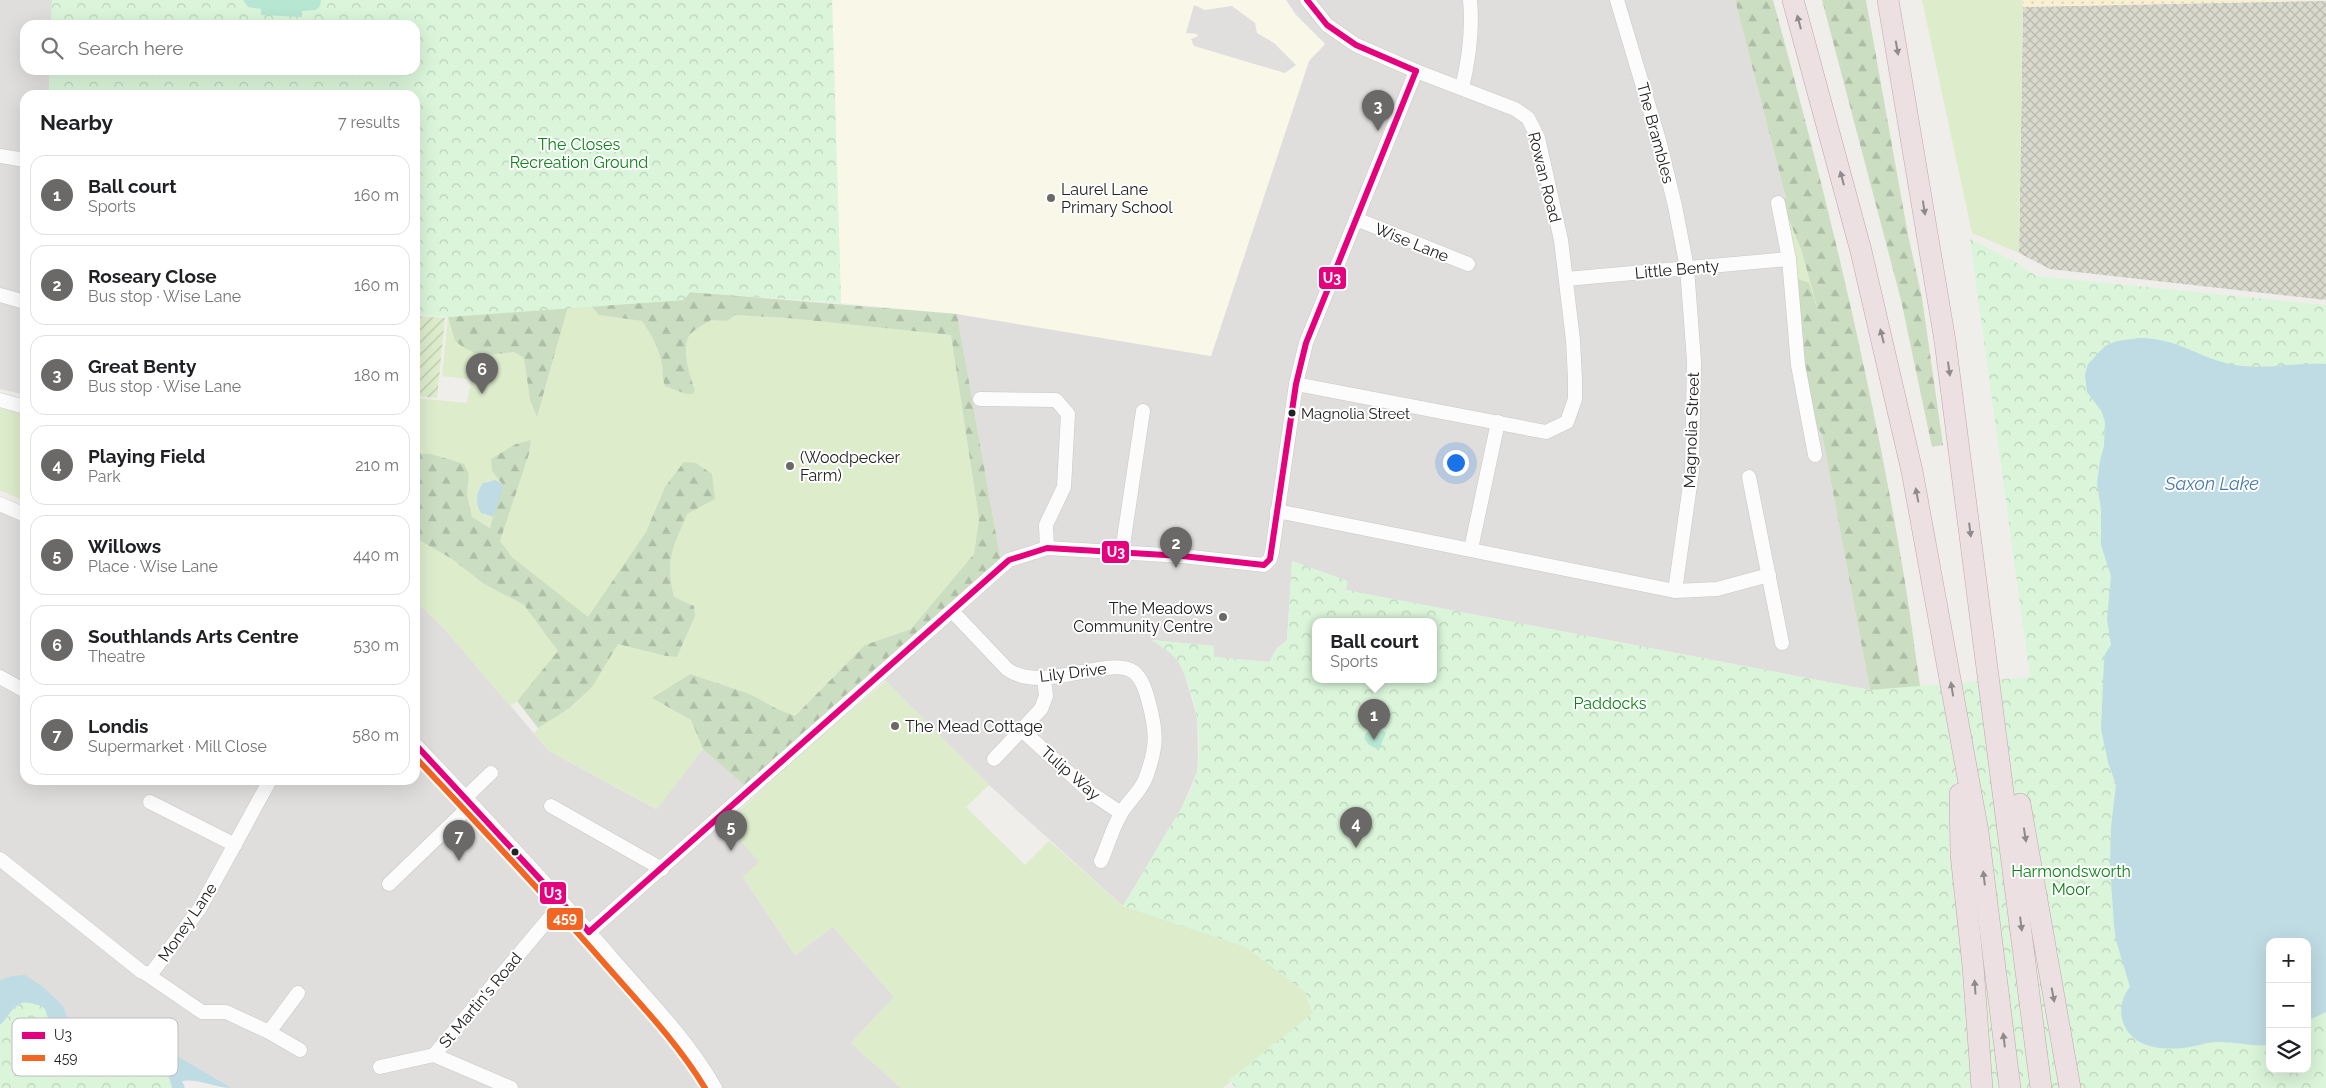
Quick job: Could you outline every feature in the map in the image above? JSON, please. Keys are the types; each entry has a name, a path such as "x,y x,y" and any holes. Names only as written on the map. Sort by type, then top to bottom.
{"highway":[{"path":"1793,0 1861,251 1888,359 1927,548 1978,832 2010,1088"},
{"path":"1888,0 1911,126 1945,341 1991,685 2041,1088"},
{"path":"1991,685 2017,786 2070,1088"},
{"path":"1960,738 1961,854 1973,966 1982,1088"}],"street":[{"name":"Rowan Road","path":"1307,0 1327,25 1356,45 1416,71 1515,109 1528,118 1538,138 1561,240 1573,340 1575,399 1567,422 1546,432 1498,422"},
{"path":"1462,88 1469,55 1472,18 1470,0"},
{"name":"The Brambles","path":"1617,0 1659,140 1676,206 1687,268"},
{"name":"Wise Lane","path":"1277,511 1296,384 1306,343 1416,71"},
{"path":"0,156 20,159"},
{"path":"1778,203 1788,259 1798,365 1815,455"},
{"name":"Wise Lane","path":"1356,219 1468,264"},
{"name":"Little Benty","path":"1566,279 1788,259"},
{"name":"Magnolia Street","path":"1675,591 1692,471 1694,361 1687,268"},
{"path":"0,295 20,301"},
{"path":"1296,384 1498,422 1471,549"},
{"path":"980,399 1056,400 1068,414 1064,487 1046,525 1047,548"},
{"path":"0,400 20,406"},
{"path":"1122,552 1143,411"},
{"path":"1749,477 1782,643"},
{"path":"0,504 20,513"},
{"path":"589,932 1009,560 1047,548 1122,552 1264,564 1272,555 1277,511 1675,591 1717,589 1769,575"},
{"name":"Lily Drive","path":"952,611 1016,676 1044,678 1114,667 1133,672 1145,686 1156,727 1155,746 1146,779 1121,813 1101,861"},
{"path":"0,677 20,688"},
{"path":"994,759 1023,731 1041,709 1045,701 1046,691 1044,678"},
{"name":"Tulip Way","path":"1023,731 1091,793 1121,813"},
{"path":"420,749 589,932 657,1010 697,1059 715,1088"},
{"path":"389,884 468,801 491,773"},
{"name":"Money Lane","path":"0,859 145,973 153,973 200,908 267,785"},
{"path":"150,802 235,845"},
{"path":"552,806 662,869"},
{"name":"St Martin's Road","path":"511,1088 434,1055 562,903"},
{"path":"145,973 202,1012 226,1012 269,1032 300,1050"},
{"path":"269,1032 298,993"},
{"path":"380,1067 434,1055"}],"shaded area":[{"path":"0,0 52,0 51,20 20,20 20,75 49,75 49,90 20,90 20,394 0,389"},
{"name":"Laurel Lane Primary School","path":"832,0 1286,0 1296,15 1325,44 1309,61 1211,356 957,314 841,303"},
{"path":"1286,0 1735,0 1786,198 1775,202 1811,419 1822,434 1870,690 1345,590 1347,581 1292,561 1287,640 1277,648 1269,662 1213,657 1214,646 1152,640 1173,654 1180,663 1186,679 1197,717 1197,772 1182,807 1123,906 989,785 882,677 1003,573 957,314 1211,356 1309,60 1325,44 1296,15"},
{"path":"2326,1 2326,300 2050,269 2019,253 2023,7"},
{"path":"1194,5 1205,10 1232,6 1255,23 1257,33 1274,43 1296,65 1285,73 1194,46 1191,39 1198,36 1197,34 1186,33"},
{"path":"0,506 20,515 20,785 420,785 420,606 442,626 549,751 656,809 703,749 746,787 717,815 760,862 743,877 795,955 833,927 894,997 851,1043 901,1088 232,1088 178,1056 178,1018 64,1018 11,976 0,980"}],"green space":[{"name":"The Closes Recreation Ground","path":"52,0 832,0 841,303 690,292 684,300 448,317 420,314 420,90 49,90 49,75 420,75 420,20 51,20"},
{"path":"243,0 321,0 320,6 316,10 302,11 302,17 261,15 261,9 248,7"},
{"path":"1735,0 1773,0 1792,70 1845,280 1876,422 1905,581 1922,699 1870,690 1822,434 1811,419 1793,277 1809,283 1819,314 1802,252 1781,200 1786,198"},
{"path":"1822,0 1866,0 1908,235 1922,298 1943,445 1932,447 1901,300"},
{"path":"1922,0 2023,0 2019,253 1972,233"},
{"path":"1782,203 1802,252 1824,332 1793,277"},
{"name":"Harmondsworth Moor","path":"1970,239 2017,263 2036,276 2326,305 2326,1088 1236,1088 1229,1080 1313,1013 1305,992 1246,947 1123,906 1185,802 1195,780 1199,763 1198,724 1182,669 1174,657 1151,640 1214,646 1214,657 1269,662 1277,648 1287,640 1292,561 1348,581 1346,590 1870,690 2030,677"},
{"path":"690,292 957,314 1001,562 746,787 703,749 691,720 652,698 690,674 750,694 777,709 795,716 865,645 911,629 974,554 979,519 951,335 787,318 735,315 727,321 711,320 689,336 686,356 695,390 693,394 686,394 665,386 657,348 642,321 599,315 591,306 683,300"},
{"path":"591,306 599,315 642,321 657,347 665,386 686,394 693,394 695,390 686,356 689,336 711,319 726,321 735,315 787,318 951,335 979,519 974,554 911,629 865,645 795,716 776,709 750,694 690,674 652,698 691,720 703,749 657,809 549,751 534,734 542,725 572,707 586,693 618,643 666,656 677,657 695,616 694,606 674,597 670,563 674,545 687,513 715,499 665,487 646,532 588,618 512,557 500,541 529,454 530,440 492,471 502,484 494,481 486,482 478,490 484,515 493,517 491,528 472,518 467,494 469,474 431,454 420,453 420,398 467,403 470,386 469,379 442,376 448,317 455,341 475,353 488,355 514,352 524,358 530,400 543,397 568,307"},
{"path":"568,307 537,417 530,400 524,358 514,352 488,355 475,353 463,347 455,341 448,317"},
{"path":"420,316 445,318 437,398 420,396"},
{"path":"0,408 20,414 20,499 0,490"},
{"path":"531,440 529,454 500,541 512,557 588,617 646,532 665,487 684,462 696,463 712,474 715,499 687,514 674,545 670,573 674,597 694,606 695,616 677,657 618,644 592,687 570,708 538,728 517,701 558,651 524,605 484,584 452,559 420,541 420,453 431,454 464,464 469,474 467,494 472,517 490,528 502,484 492,471 491,459 516,444"},
{"path":"420,541 452,559 484,584 524,605 559,651 517,701 510,706 442,626 420,606"},
{"path":"886,681 989,785 966,807 1025,865 1049,841 1123,906 1246,947 1305,992 1313,1013 1223,1088 901,1088 851,1043 894,997 833,927 795,955 743,877 759,862 726,823 811,744"},
{"path":"1372,728 1386,732 1379,750 1366,740 1365,734"},
{"path":"25,1002 41,1005 49,1018 12,1018 12,1076 168,1076 172,1088 0,1088 0,1025"}],"sand":[{"path":"2023,0 2326,0 2023,7"}],"water":[{"name":"Saxon Lake","path":"2140,338 2166,341 2210,358 2235,365 2258,367 2326,364 2326,1012 2311,1019 2311,938 2266,938 2266,1045 2216,1042 2170,1049 2150,1046 2134,1038 2127,1031 2121,1013 2122,1003 2130,987 2116,940 2114,925 2110,867 2111,827 2116,785 2108,762 2101,729 2104,661 2105,654 2111,645 2107,619 2111,576 2101,545 2101,509 2097,483 2104,446 2105,422 2102,412 2087,392 2085,375 2088,364 2105,346 2117,341"},
{"path":"495,480 502,484 502,491 493,517 481,513 477,498 483,483"},
{"path":"25,975 42,986 63,1006 67,1018 48,1018 45,1009 25,1002 16,1006 0,1025 0,980 11,976"},
{"path":"178,1056 232,1088 188,1080 182,1081 185,1088 172,1088 167,1076 178,1076"}],"transit line":[{"name":"U3","path":"1307,0 1327,25 1356,45 1416,71"},
{"name":"U3","path":"589,932 1009,560 1047,548 1182,556 1264,565 1270,559 1296,384 1306,343 1416,71"},
{"name":"U3","path":"420,749 589,932"},
{"name":"459","path":"420,762 535,885 645,1009 670,1039 705,1088"}],"place":[{"name":"Great Benty","path":"1378,131"},
{"name":"Laurel Lane Primary School","path":"1051,198"},
{"name":"Southlands Arts Centre","path":"482,394"},
{"name":"Magnolia Street","path":"1292,413"},
{"name":"(Woodpecker Farm)","path":"790,466"},
{"name":"Roseary Close","path":"1176,568"},
{"name":"The Meadows Community Centre","path":"1223,617"},
{"name":"The Mead Cottage","path":"895,726"},
{"name":"Ball court","path":"1374,740"},
{"name":"Playing Field","path":"1356,848"},
{"name":"Willows","path":"731,851"},
{"name":"Londis","path":"459,861"}],"park label":[{"name":"Paddocks","path":"1610,703"}]}
